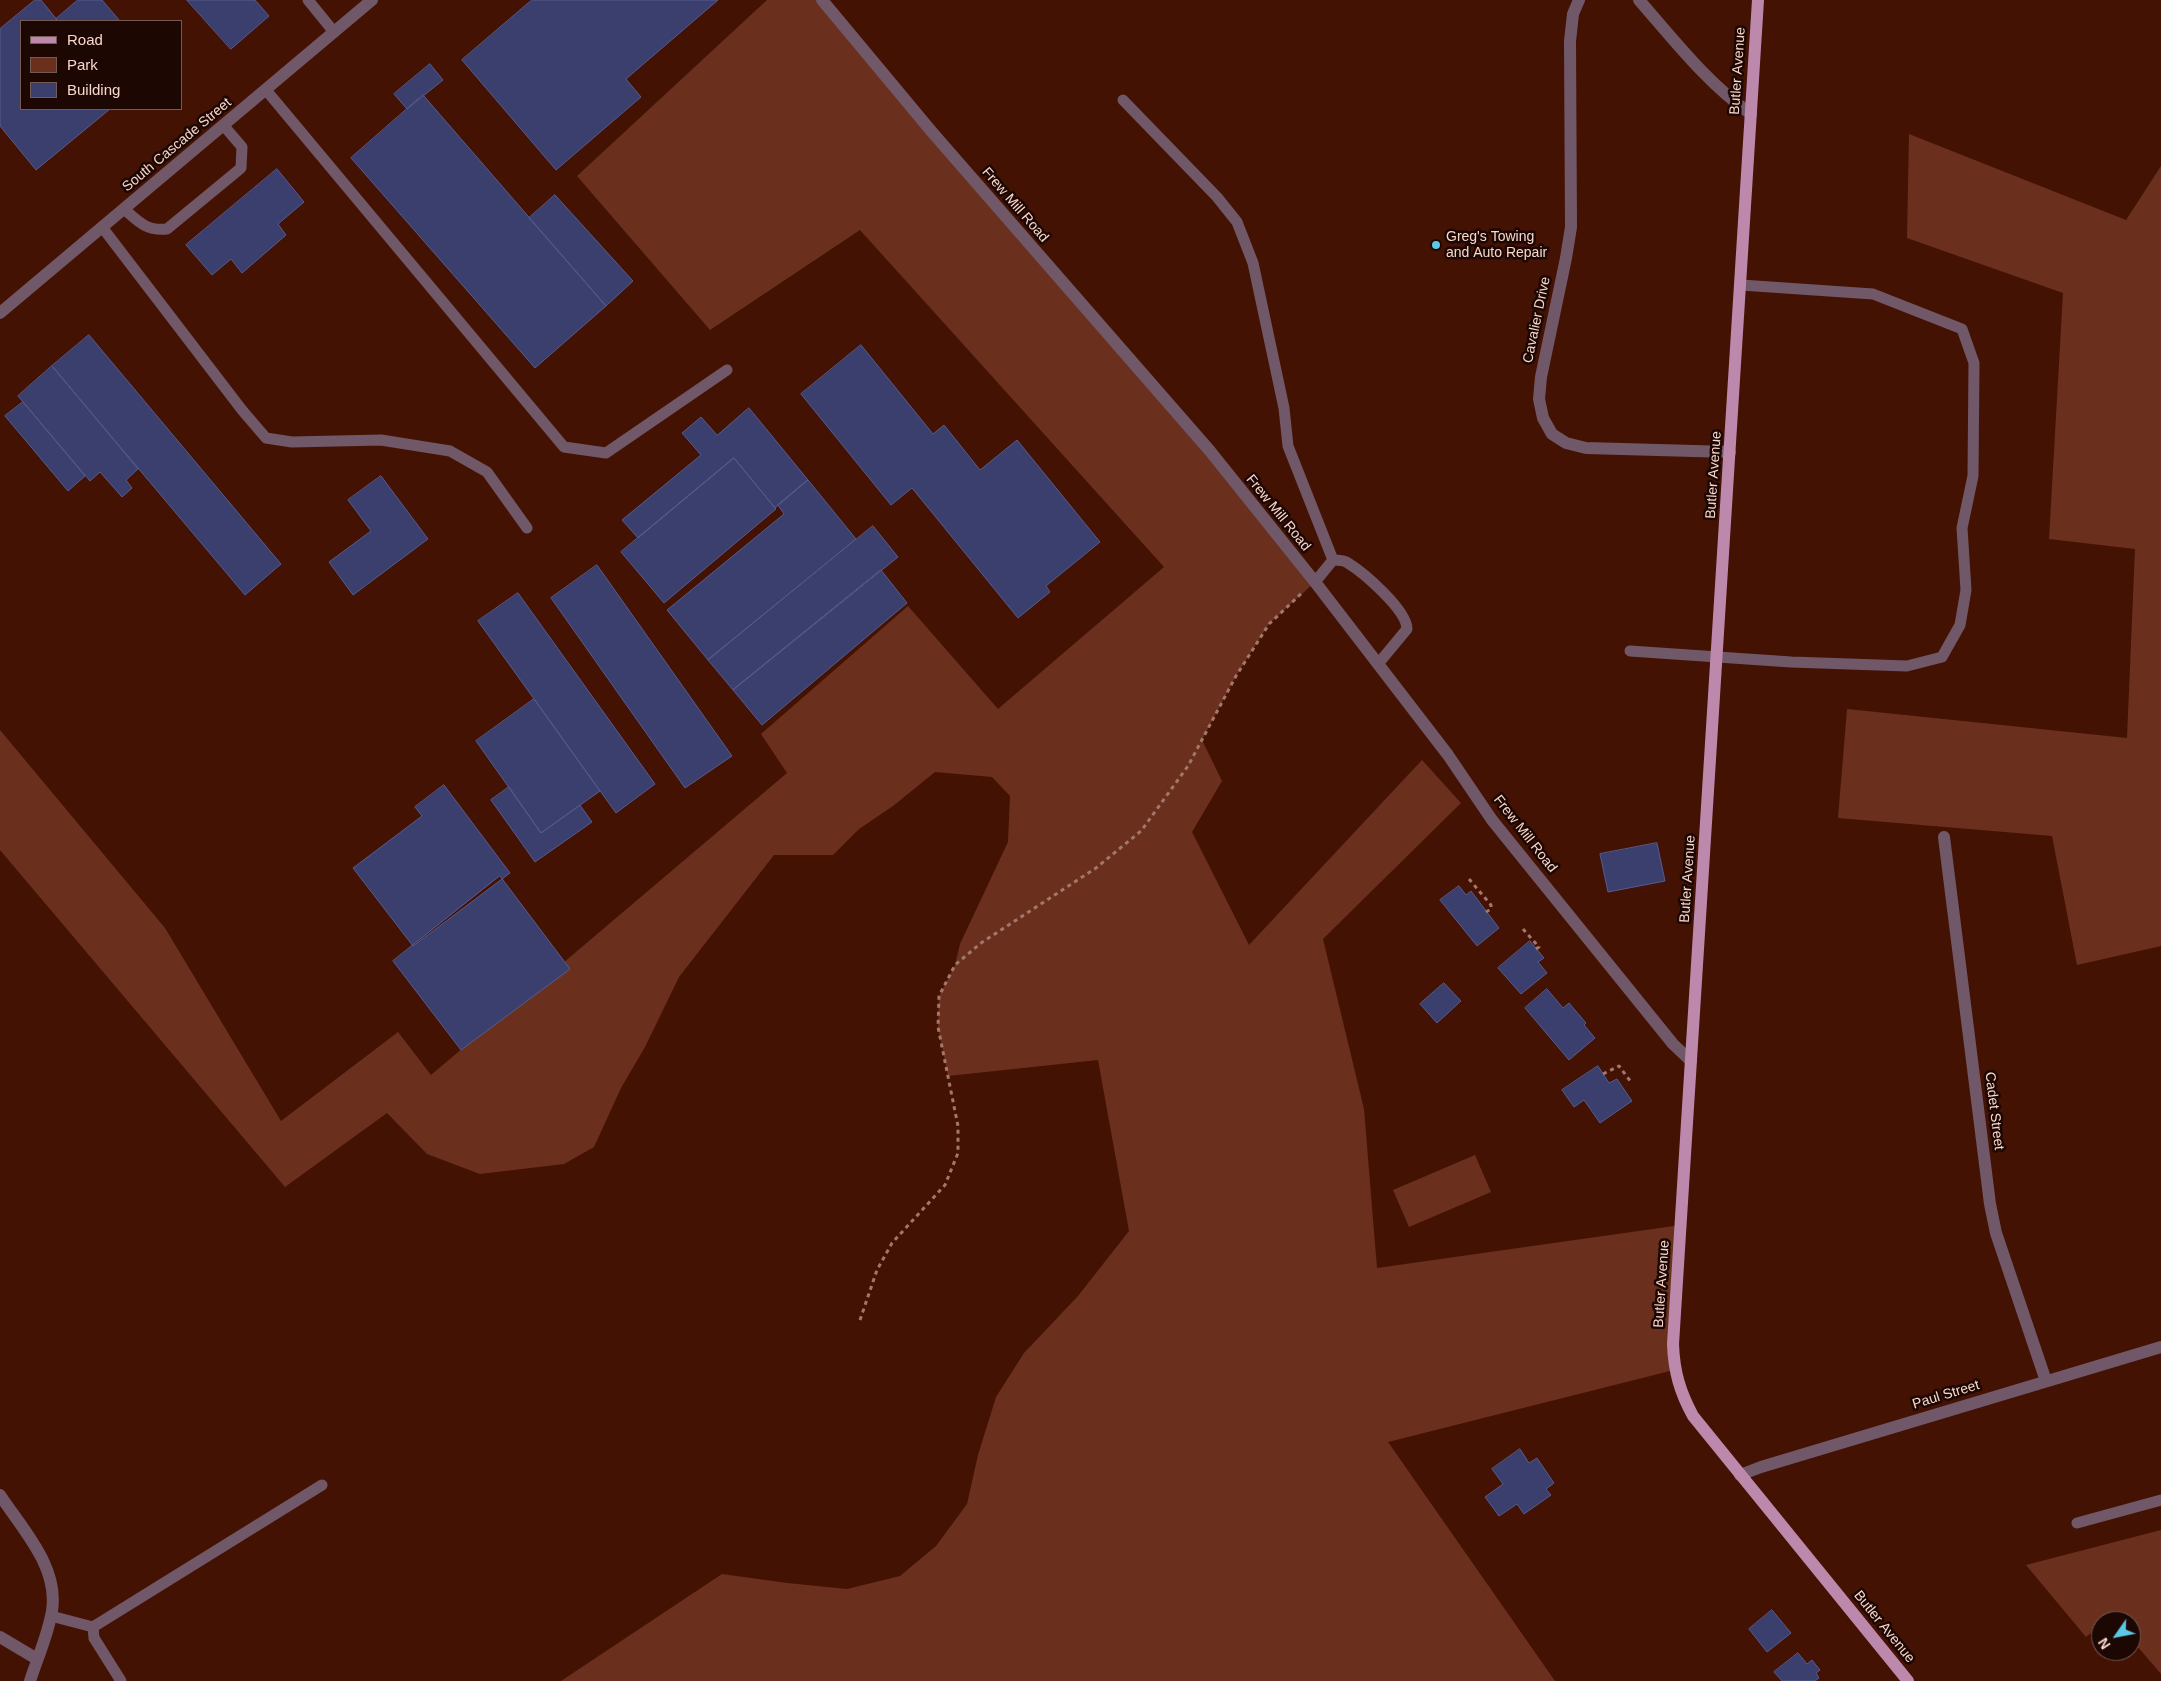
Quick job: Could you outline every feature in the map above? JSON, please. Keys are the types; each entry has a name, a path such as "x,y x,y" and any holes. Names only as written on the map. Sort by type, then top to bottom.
{"main road":[{"name":"Butler Avenue","path":"1758,0 1673,1344 1674,1370 1681,1394 1693,1416 1908,1681"}],"street":[{"name":"South Cascade Street","path":"0,313 372,0"},
{"name":"Frew Mill Road","path":"822,0 932,132 1210,451 1315,582 1448,755 1492,820 1673,1044 1691,1061"},
{"name":"Cavalier Drive","path":"1579,0 1573,14 1570,42 1571,226 1541,377 1539,399 1543,418 1552,434 1566,443 1586,448 1730,452"},
{"path":"1639,0 1699,68 1733,102 1751,114"},
{"name":"Cadet Street","path":"1944,837 1990,1204 1996,1233 2046,1381"},
{"name":"Paul Street","path":"1740,1475 1770,1464 2161,1347"},
{"path":"0,1496 42,1558 50,1575 54,1594 51,1616 30,1681"},
{"path":"0,1637 37,1659"}],"lane":[{"path":"313,2 334,32"},
{"path":"266,90 564,447 606,453 727,370"},
{"path":"1123,100 1217,197 1237,222 1253,263 1284,408 1288,446 1333,560"},
{"path":"124,209 144,226 154,230 167,229 241,168 242,147 224,126"},
{"path":"102,227 242,410 266,438 292,442 381,440 450,451 487,472 527,528"},
{"path":"1630,651 1907,666 1942,656 1960,626 1966,590 1962,528 1973,476 1974,362 1962,329 1873,294 1741,285"},
{"path":"1315,582 1333,560"},
{"path":"1333,560 1347,562 1394,602 1407,622 1407,629 1378,664"},
{"path":"51,1616 93,1627 322,1485"},
{"path":"2077,1523 2161,1500"},
{"path":"93,1627 94,1638 118,1678"}],"path":[{"path":"860,1320 877,1270 892,1243 945,1184 958,1154 958,1126 938,1027 939,996 955,965 981,943 1096,868 1141,831 1188,766 1236,676 1269,624 1315,582"},
{"path":"1469,879 1491,905 1491,909 1486,912"},
{"path":"1523,929 1539,947 1536,949"},
{"path":"1603,1074 1619,1066 1632,1082"}],"green space":[{"path":"767,0 822,0 1315,582 1269,624 1236,676 1202,740 1222,781 1192,832 1249,945 1422,760 1461,803 1323,939 1364,1109 1377,1268 1681,1225 1674,1370 1388,1442 1555,1681 561,1681 722,1574 847,1589 900,1576 936,1546 967,1504 978,1455 996,1397 1024,1353 1078,1296 1129,1231 1098,1060 948,1076 938,1027 939,996 955,965 960,944 1008,842 1010,796 992,777 935,772 893,806 859,829 833,855 774,855 679,977 645,1047 621,1088 594,1147 564,1164 480,1174 427,1154 387,1113 285,1187 0,850 0,730 165,928 281,1121 398,1032 431,1075 787,773 761,734 908,606 998,709 1164,567 860,230 710,330 577,176"},
{"path":"1909,134 2126,220 2161,166 2161,946 2077,965 2052,836 1838,818 1847,709 2127,738 2135,549 2049,539 2063,293 1907,238"},
{"path":"1475,1155 1491,1192 1409,1227 1393,1190"},
{"path":"2161,1530 2161,1674 2141,1651 2141,1611 2091,1611 2091,1633 2086,1637 2026,1565"}],"building":[{"path":"35,0 41,0 57,20 20,20 20,110 109,110 36,170 0,126 0,29"},
{"path":"78,0 102,0 119,20 57,20"},
{"path":"187,0 255,0 269,16 231,49"},
{"path":"532,0 718,0 626,79 641,97 556,170 462,60"},
{"path":"430,64 443,80 407,109 394,94"},
{"path":"423,95 606,306 535,368 351,158"},
{"path":"277,169 304,202 278,224 286,235 242,273 231,259 212,275 186,245"},
{"path":"555,195 633,281 606,306 529,218"},
{"path":"89,335 281,564 245,595 52,366"},
{"path":"861,345 933,434 944,425 980,470 1017,440 1100,542 1046,586 1050,592 1018,618 912,488 891,505 801,394"},
{"path":"52,366 138,469 126,480 132,488 122,497 100,472 90,481 18,396"},
{"path":"23,402 85,476 68,491 5,416"},
{"path":"749,408 808,480 775,508 734,458 638,538 622,520 701,455 682,433 701,417 717,435"},
{"path":"734,458 776,509 664,603 621,552"},
{"path":"381,476 428,539 353,595 329,562 371,531 348,500"},
{"path":"808,480 856,539 708,660 667,610 784,514 778,505"},
{"path":"873,526 898,557 733,690 708,660"},
{"path":"597,565 732,756 685,788 551,598"},
{"path":"881,570 907,603 762,725 733,690"},
{"path":"518,593 655,784 616,813 478,621"},
{"path":"534,699 600,791 541,833 476,741"},
{"path":"444,785 510,873 413,946 353,868 422,816 415,807"},
{"path":"509,787 541,833 580,805 592,822 535,862 491,800"},
{"path":"1657,843 1665,881 1608,892 1600,854"},
{"path":"500,876 570,969 461,1050 393,961"},
{"path":"1459,886 1466,895 1471,891 1499,928 1477,946 1440,900"},
{"path":"1530,941 1544,958 1538,962 1547,973 1521,994 1498,968"},
{"path":"1444,983 1461,1001 1437,1023 1420,1004"},
{"path":"1547,989 1563,1008 1569,1003 1586,1023 1584,1025 1595,1038 1569,1060 1525,1008"},
{"path":"1598,1066 1609,1083 1617,1079 1632,1101 1600,1123 1584,1100 1574,1107 1562,1090"},
{"path":"1520,1449 1529,1463 1537,1458 1554,1483 1546,1489 1551,1495 1524,1514 1517,1504 1499,1516 1485,1497 1503,1484 1492,1469"},
{"path":"1772,1610 1791,1633 1767,1652 1749,1629"},
{"path":"1798,1653 1807,1664 1812,1660 1820,1670 1816,1673 1819,1678 1815,1681 1782,1681 1774,1672"}],"place":[{"name":"Greg's Towing and Auto Repair","path":"1436,245"}]}
